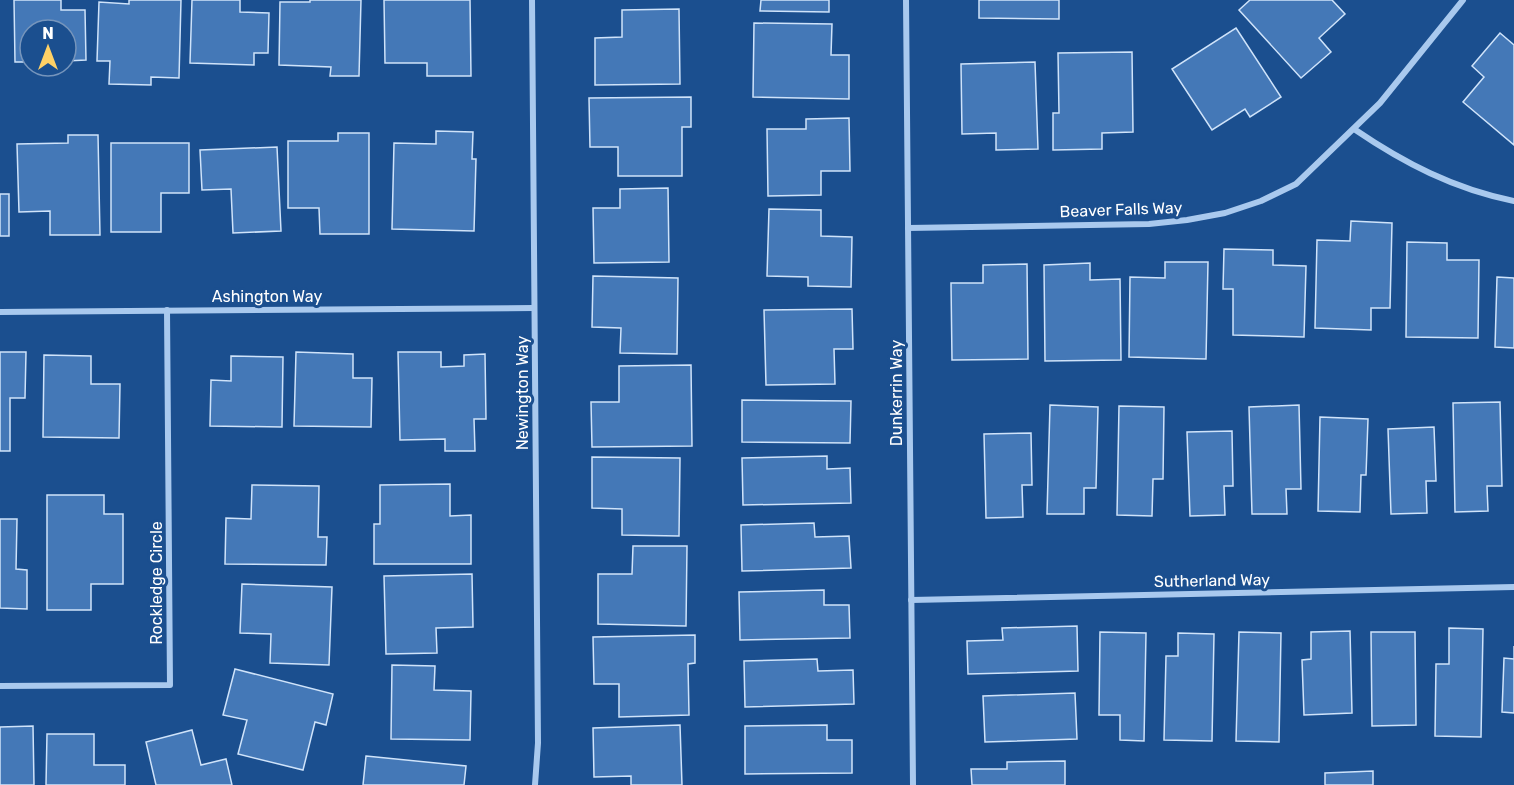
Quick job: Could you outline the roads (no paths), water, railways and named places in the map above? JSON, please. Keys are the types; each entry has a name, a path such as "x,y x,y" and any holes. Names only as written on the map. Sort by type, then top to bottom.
{"street":[{"name":"Newington Way","path":"532,0 538,731 535,785"},
{"name":"Dunkerrin Way","path":"906,0 913,785"},
{"name":"Beaver Falls Way","path":"908,228 1149,224 1225,213 1261,201 1296,184 1354,129 1380,103 1463,0"},
{"path":"1354,129 1417,169 1451,184 1514,201"},
{"name":"Ashington Way","path":"0,312 534,308"},
{"name":"Rockledge Circle","path":"0,686 170,685 167,310"},
{"name":"Sutherland Way","path":"911,600 1514,587"}]}
